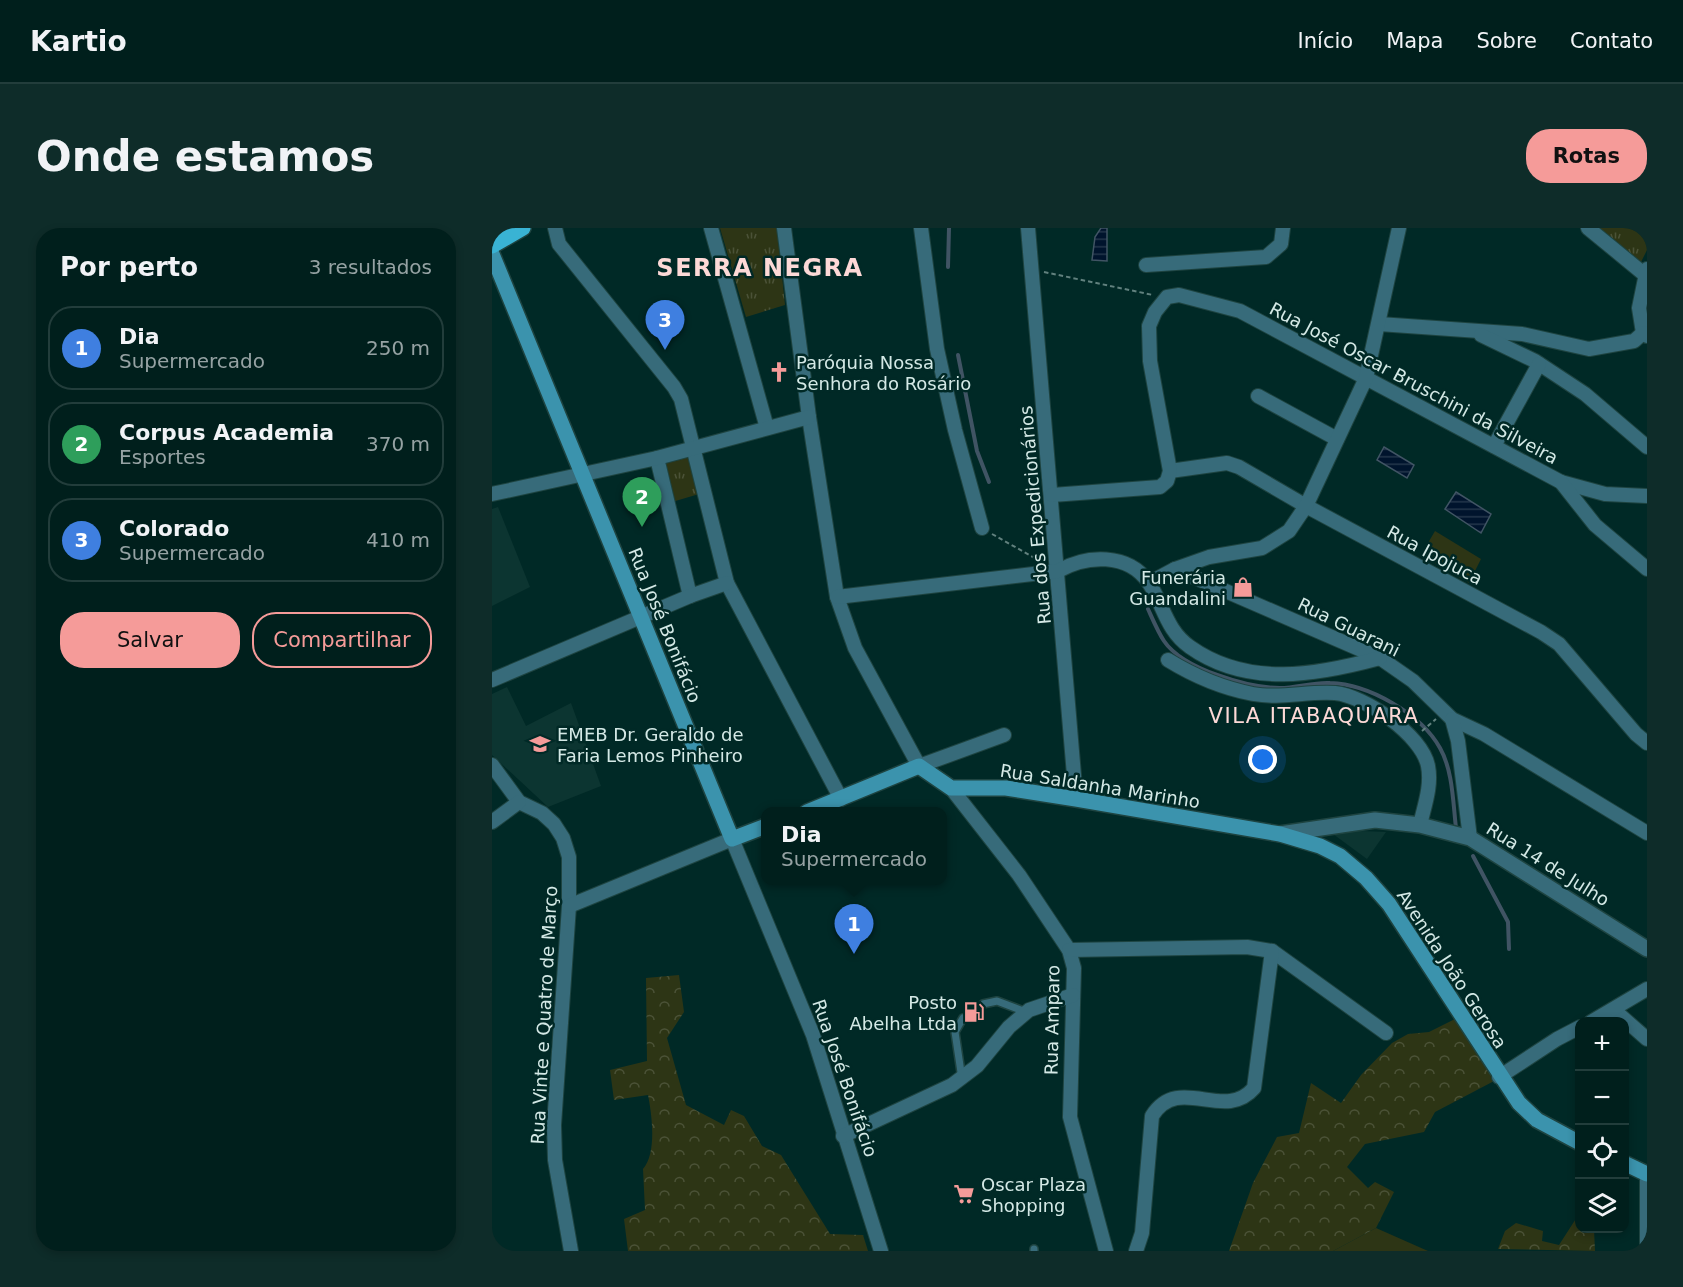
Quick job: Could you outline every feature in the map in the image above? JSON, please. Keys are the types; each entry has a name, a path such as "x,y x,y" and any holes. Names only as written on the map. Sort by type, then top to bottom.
{"main road":[{"path":"492,246 523,228"},
{"name":"Rua José Bonifácio","path":"492,254 732,839"},
{"path":"919,766 951,788"},
{"name":"Rua Saldanha Marinho","path":"820,807 919,766"},
{"name":"Rua Saldanha Marinho","path":"951,788 1006,788 1280,834"},
{"path":"732,839 761,828"},
{"name":"Avenida João Gerosa","path":"1280,834 1320,846 1340,856 1366,878 1389,904 1499,1077 1519,1103 1537,1120 1575,1140"},
{"path":"1629,1165 1647,1174"}],"street":[{"path":"555,228 559,244 674,387 681,399 727,583 841,799"},
{"path":"711,228 767,428"},
{"path":"784,228 809,417 837,597 855,648 919,766"},
{"path":"921,228 937,349 955,430 982,528"},
{"name":"Rua dos Expedicionários","path":"1028,228 1076,799"},
{"path":"1146,265 1266,257 1281,244 1282,228"},
{"path":"1149,583 1175,569 1209,557 1263,548 1289,531 1306,506 1365,378 1399,228"},
{"path":"1379,324 1522,334 1589,349 1634,341 1645,334 1639,308 1645,272 1588,228"},
{"name":"Rua José Oscar Bruschini da Silveira","path":"1167,297 1179,295 1240,311 1561,482 1594,525 1647,569"},
{"path":"1052,495 1160,487 1167,481 1170,471 1150,361 1149,326 1155,312 1167,297"},
{"path":"1474,332 1539,364 1585,394 1647,447"},
{"path":"1494,446 1539,364"},
{"path":"1258,396 1337,440"},
{"path":"492,494 657,458 809,417"},
{"path":"657,458 690,596"},
{"name":"Rua Ipojuca","path":"1170,471 1233,464 1559,644 1636,734 1647,743"},
{"path":"1561,482 1605,494 1647,496"},
{"path":"837,597 1058,571 1072,563 1115,560 1139,573 1149,583 1166,621 1176,635 1190,647 1217,663 1252,673 1277,676 1305,675 1380,658"},
{"name":"Rua Guarani","path":"1175,569 1380,658 1413,681 1452,719 1484,734 1647,833"},
{"path":"493,676 727,583"},
{"path":"1168,660 1222,685 1283,698 1332,693 1347,695 1366,703 1406,732 1420,746 1428,766 1429,788 1420,825"},
{"path":"1217,663 1222,685"},
{"path":"1452,719 1458,741 1470,838"},
{"name":"Rua Saldanha Marinho","path":"919,766 1004,735"},
{"path":"492,765 519,802 492,822"},
{"name":"Rua Amparo","path":"951,788 1019,874 1069,950 1074,968 1070,1117 1106,1251"},
{"name":"Rua Vinte e Quatro de Março","path":"519,802 542,813 563,838 569,857 569,906 554,1134 555,1160 571,1251"},
{"name":"Rua 14 de Julho","path":"1280,834 1375,820 1420,825 1470,838 1647,949"},
{"path":"569,906 732,839"},
{"name":"Rua José Bonifácio","path":"732,839 813,1035 881,1251"},
{"path":"1069,950 1246,947 1272,951 1386,1033"},
{"path":"1136,1251 1142,1233 1152,1116 1159,1105 1168,1099 1182,1097 1234,1102 1245,1098 1254,1088 1272,951"},
{"path":"1601,1017 1647,989"},
{"path":"843,1136 962,1079 1027,1012 1074,995"},
{"path":"1614,1010 1647,1039"},
{"path":"1499,1077 1557,1038 1575,1029"},
{"path":"1647,1180 1647,1251"}],"lane":[{"path":"983,1004 997,1001 1027,1012"},
{"path":"962,1079 955,1032 963,1018"}],"path":[{"path":"1030,269 1167,297"},
{"path":"982,528 1058,571"},
{"path":"1420,732 1428,726"}],"shaded area":[{"path":"498,507 530,587 492,606 492,509"},
{"name":"EMEB Dr. Geraldo de Faria Lemos Pinheiro","path":"507,687 526,726 571,703 601,786 548,807 492,755 492,694"},
{"path":"1337,830 1386,832 1367,859 1333,834"}],"green space":[{"path":"720,228 777,228 785,305 746,317"},
{"path":"1598,228 1647,228 1647,250 1641,262"},
{"path":"689,453 699,494 672,502 662,461"},
{"path":"1435,531 1481,559 1469,583 1421,555"},
{"path":"679,975 684,1012 667,1038 686,1105 724,1125 731,1110 744,1116 762,1146 781,1155 830,1234 863,1235 868,1251 628,1251 624,1219 645,1210 643,1169 652,1144 651,1113 648,1095 614,1100 610,1070 647,1061 646,978"},
{"path":"1455,1019 1496,1080 1435,1112 1424,1132 1365,1144 1347,1167 1368,1188 1375,1182 1394,1192 1376,1228 1333,1251 1229,1251 1253,1183 1277,1137 1299,1133 1311,1083 1341,1103 1361,1075 1392,1043 1408,1034 1429,1032"},
{"path":"1575,1220 1575,1233 1594,1233 1595,1251 1498,1249 1505,1231 1516,1223 1543,1231 1542,1241 1559,1245"},
{"path":"1376,1228 1428,1251 1333,1251"}],"water":[{"path":"1101,228 1107,228 1107,261 1092,260 1095,237"},
{"path":"1384,447 1414,465 1407,478 1377,460"},
{"path":"1456,492 1491,514 1481,533 1445,509"}],"waterway":[{"path":"948,267 949,228"},
{"path":"958,355 977,451 989,482"},
{"path":"1148,609 1164,641 1173,651 1217,675 1234,681 1267,687 1286,688 1324,683 1345,685 1377,695 1407,713 1431,735 1444,757 1452,787 1456,828"},
{"path":"1473,856 1508,922 1509,949"}],"place":[{"name":"Colorado","path":"665,350"},
{"name":"Paróquia Nossa Senhora do Rosário","path":"779,372"},
{"name":"Corpus Academia","path":"642,527"},
{"name":"Funerária Guandalini","path":"1243,587"},
{"name":"EMEB Dr. Geraldo de Faria Lemos Pinheiro","path":"540,744"},
{"name":"Dia","path":"854,954"},
{"name":"Posto Abelha Ltda","path":"974,1012"},
{"name":"Oscar Plaza Shopping","path":"964,1194"}],"district":[{"name":"SERRA NEGRA","path":"760,268"},
{"name":"VILA ITABAQUARA","path":"1314,716"}]}
